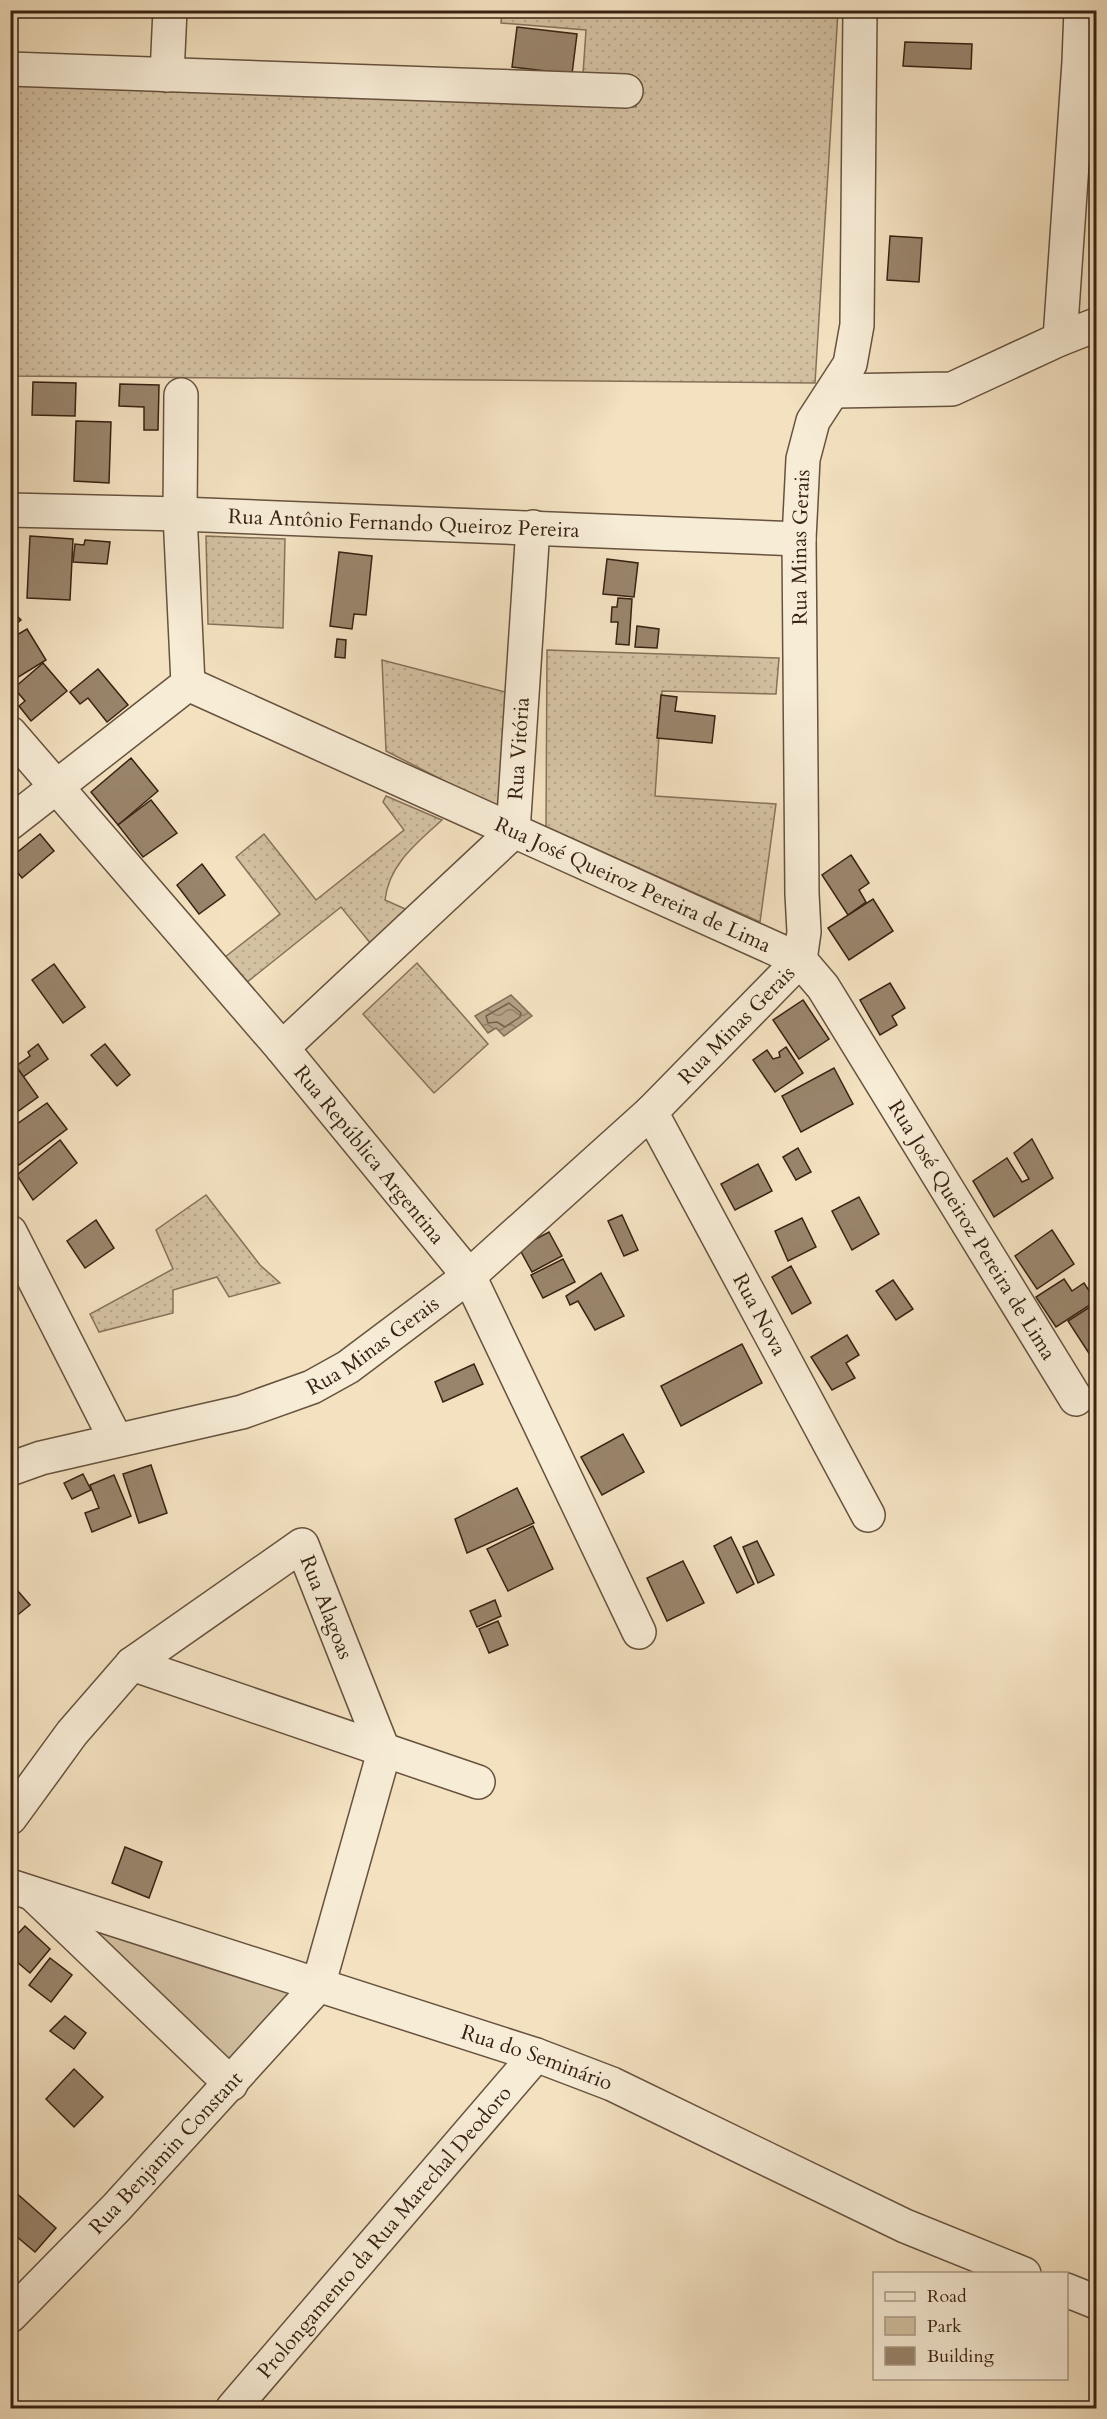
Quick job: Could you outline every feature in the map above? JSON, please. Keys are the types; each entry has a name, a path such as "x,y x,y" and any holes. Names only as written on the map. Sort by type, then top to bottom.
{"street":[{"path":"167,75 170,10"},
{"name":"Rua Minas Gerais","path":"10,1468 41,1458 242,1412 312,1388 348,1367 469,1276 651,1112 800,960 804,932 799,538 803,459 813,421 850,364 857,325 860,10"},
{"path":"1060,339 1079,62 1085,12"},
{"path":"1079,62 1096,100"},
{"path":"10,69 626,91"},
{"path":"834,391 952,389 1060,339 1096,325"},
{"path":"10,823 188,684 180,514 181,395"},
{"name":"Rua Antônio Fernando Queiroz Pereira","path":"10,510 180,514 799,538"},
{"name":"Rua Vitória","path":"513,832 533,527"},
{"name":"Rua José Queiroz Pereira de Lima","path":"188,684 800,960 823,987 1076,1399"},
{"name":"Rua República Argentina","path":"10,734 282,1048 469,1276 639,1632"},
{"path":"282,1048 513,832"},
{"name":"Rua Nova","path":"651,1112 868,1515"},
{"path":"10,1232 116,1440"},
{"name":"Rua Alagoas","path":"10,1818 72,1733 132,1664 302,1545 384,1752"},
{"path":"132,1664 384,1752 478,1782"},
{"path":"318,1986 384,1752"},
{"name":"Rua do Seminário","path":"20,1889 537,2055 612,2084 905,2226 1018,2272"},
{"name":"Rua do Seminário","path":"20,1889 231,2084"},
{"name":"Rua Benjamin Constant","path":"10,2316 116,2208 318,1986"},
{"name":"Prolongamento da Rua Marechal Deodoro","path":"234,2409 537,2055"},
{"path":"1068,2291 1096,2302"}],"green space":[{"path":"502,11 838,11 815,383 11,376 11,83 636,107 638,79 583,74 586,30 501,23"},
{"path":"206,536 285,539 283,628 208,624"},
{"path":"547,650 779,658 776,694 662,691 655,796 776,804 760,922 546,827"},
{"path":"382,660 513,694 505,812 386,751"},
{"path":"386,796 442,820 406,855 398,865 388,887 385,900 412,912 371,944 341,907 246,983 225,957 280,914 236,857 264,834 316,900 404,830 383,802"},
{"path":"417,963 488,1044 434,1093 363,1014"},
{"path":"206,1195 260,1265 280,1283 229,1297 217,1277 173,1290 173,1313 99,1332 90,1314 173,1269 156,1230"},
{"path":"82,1915 300,1987 226,2063 81,1932"}],"water":[{"path":"511,995 532,1016 504,1036 496,1028 488,1033 475,1016"}],"building":[{"path":"517,27 577,34 572,74 512,67"},
{"path":"905,42 972,44 971,69 903,66"},
{"path":"890,236 922,238 919,282 887,280"},
{"path":"33,382 76,383 75,416 32,415"},
{"path":"120,384 159,385 158,430 144,430 144,407 119,406"},
{"path":"76,421 111,422 109,483 74,481"},
{"path":"30,536 73,539 70,600 27,598"},
{"path":"85,540 110,542 107,564 73,562 75,544 84,545"},
{"path":"339,552 372,556 366,615 354,614 352,629 330,626"},
{"path":"607,559 638,563 634,597 603,594"},
{"path":"618,598 632,599 629,645 616,644 618,622 611,622 612,607 617,607"},
{"path":"10,609 21,620 10,629"},
{"path":"637,626 659,629 657,648 635,647"},
{"path":"27,629 46,660 12,681 10,639"},
{"path":"337,639 346,640 345,658 335,657"},
{"path":"43,663 67,691 31,721 19,706 25,701 14,688"},
{"path":"98,669 128,705 107,722 88,698 80,704 70,692"},
{"path":"661,695 677,697 675,711 715,716 712,743 657,738"},
{"path":"131,758 158,791 118,825 91,792"},
{"path":"151,800 177,833 143,857 118,825"},
{"path":"40,834 54,851 22,878 10,863 10,858"},
{"path":"851,855 869,883 859,890 866,902 848,915 822,875"},
{"path":"202,864 225,895 199,914 177,885"},
{"path":"873,899 893,931 849,960 828,928"},
{"path":"54,964 85,1007 63,1023 32,980"},
{"path":"890,983 905,1008 892,1016 897,1025 880,1035 860,1000"},
{"path":"803,1000 829,1039 799,1059 773,1020"},
{"path":"38,1044 48,1059 23,1077 16,1066 30,1056 28,1052"},
{"path":"105,1044 130,1075 117,1086 91,1055"},
{"path":"786,1047 803,1073 775,1092 753,1060 767,1050 773,1059 780,1057 779,1052"},
{"path":"16,1066 38,1097 10,1117 10,1070"},
{"path":"834,1068 853,1104 801,1132 782,1096"},
{"path":"47,1103 67,1129 19,1165 10,1153 10,1129"},
{"path":"1032,1139 1053,1178 994,1217 973,1181 1007,1158 1022,1182 1029,1179 1014,1153"},
{"path":"60,1140 77,1163 33,1200 17,1175"},
{"path":"798,1148 811,1172 796,1180 783,1157"},
{"path":"758,1164 772,1191 735,1210 721,1184"},
{"path":"859,1197 879,1234 852,1250 832,1211"},
{"path":"622,1215 638,1250 624,1256 608,1221"},
{"path":"802,1218 816,1247 788,1261 775,1231"},
{"path":"96,1220 114,1248 85,1268 67,1241"},
{"path":"1052,1230 1074,1264 1037,1289 1015,1256"},
{"path":"549,1232 562,1256 532,1272 519,1248"},
{"path":"563,1259 575,1282 543,1298 531,1275"},
{"path":"791,1266 811,1303 792,1314 772,1277"},
{"path":"601,1273 624,1316 595,1330 578,1301 570,1305 566,1296"},
{"path":"1064,1279 1072,1291 1084,1283 1096,1301 1056,1327 1036,1297"},
{"path":"893,1280 913,1309 896,1320 876,1291"},
{"path":"1096,1303 1096,1355 1092,1358 1068,1321"},
{"path":"847,1335 859,1355 846,1363 855,1378 832,1390 811,1357"},
{"path":"742,1344 762,1383 681,1426 661,1386"},
{"path":"474,1364 483,1384 443,1402 435,1382"},
{"path":"623,1434 644,1472 602,1495 581,1457"},
{"path":"151,1465 167,1513 139,1523 123,1474"},
{"path":"83,1474 91,1490 72,1499 64,1483"},
{"path":"114,1475 131,1516 92,1532 85,1513 99,1508 90,1485"},
{"path":"517,1488 534,1523 467,1553 455,1519"},
{"path":"533,1526 553,1569 508,1591 487,1549"},
{"path":"731,1537 754,1584 737,1593 714,1546"},
{"path":"757,1541 774,1575 758,1583 743,1547"},
{"path":"683,1561 704,1603 667,1621 647,1578"},
{"path":"10,1582 30,1605 10,1621"},
{"path":"495,1600 501,1616 477,1627 470,1611"},
{"path":"498,1621 508,1645 489,1653 479,1629"},
{"path":"125,1847 162,1862 149,1898 112,1883"},
{"path":"25,1926 50,1949 30,1973 10,1956 10,1942"},
{"path":"50,1958 72,1975 51,2002 29,1985"},
{"path":"65,2016 86,2033 74,2049 50,2031"},
{"path":"74,2069 103,2097 74,2127 46,2099"},
{"path":"14,2191 56,2228 35,2252 10,2231 10,2196"}]}
